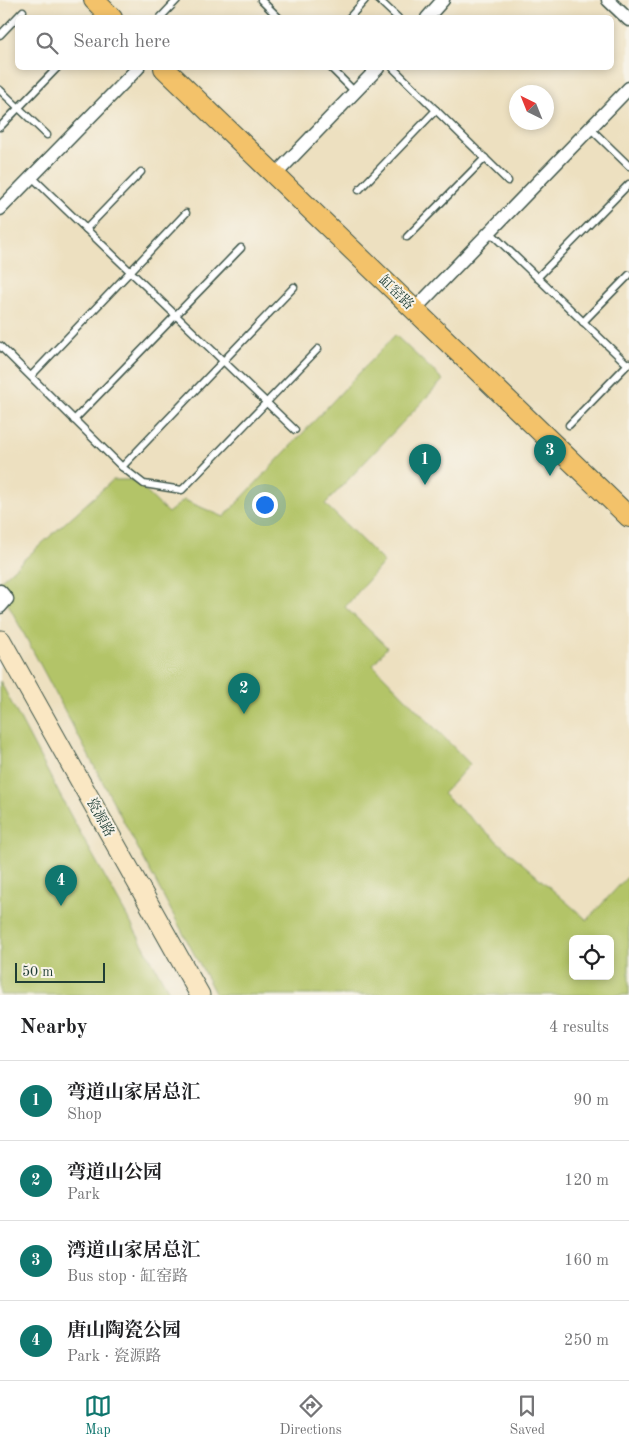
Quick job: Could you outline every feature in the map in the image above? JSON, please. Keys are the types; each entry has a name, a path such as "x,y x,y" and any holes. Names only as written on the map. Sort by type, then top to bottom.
{"main road":[{"path":"94,0 109,15"},
{"name":"缸窑路","path":"166,70 629,516"}],"street":[{"path":"430,15 443,0"},
{"path":"608,0 629,20"},
{"path":"0,209 136,70"},
{"path":"275,175 376,70"},
{"path":"415,309 629,88"},
{"path":"0,591 7,599 0,607"},
{"name":"瓷源路","path":"1,638 200,995"}],"lane":[{"path":"163,15 177,0"},
{"path":"352,15 365,0"},
{"path":"379,0 395,15"},
{"path":"265,1 277,15"},
{"path":"19,15 23,11"},
{"path":"0,36 15,20"},
{"path":"0,127 55,70"},
{"path":"333,70 355,92"},
{"path":"395,70 508,181"},
{"path":"0,90 48,135"},
{"path":"359,190 436,110"},
{"path":"590,128 629,166"},
{"path":"407,237 485,158"},
{"path":"86,229 141,172"},
{"path":"32,177 295,430"},
{"path":"537,278 629,184"},
{"path":"31,376 186,213"},
{"path":"490,232 628,364 569,425"},
{"path":"74,420 241,248"},
{"path":"583,322 629,275"},
{"path":"122,467 294,287"},
{"path":"0,346 122,467 144,484 182,490 318,349"}],"green space":[{"path":"395,335 443,380 325,504 384,562 345,607 387,647 373,665 470,764 443,794 587,920 629,875 629,995 216,995 0,589 0,581 113,480 134,480 168,513 184,500 224,517"},
{"path":"0,681 72,818 171,995 0,995"}],"place":[{"name":"湾道山家居总汇","path":"550,476"},
{"name":"弯道山家居总汇","path":"425,485"},
{"name":"弯道山公园","path":"244,714"},
{"name":"唐山陶瓷公园","path":"61,906"}]}
